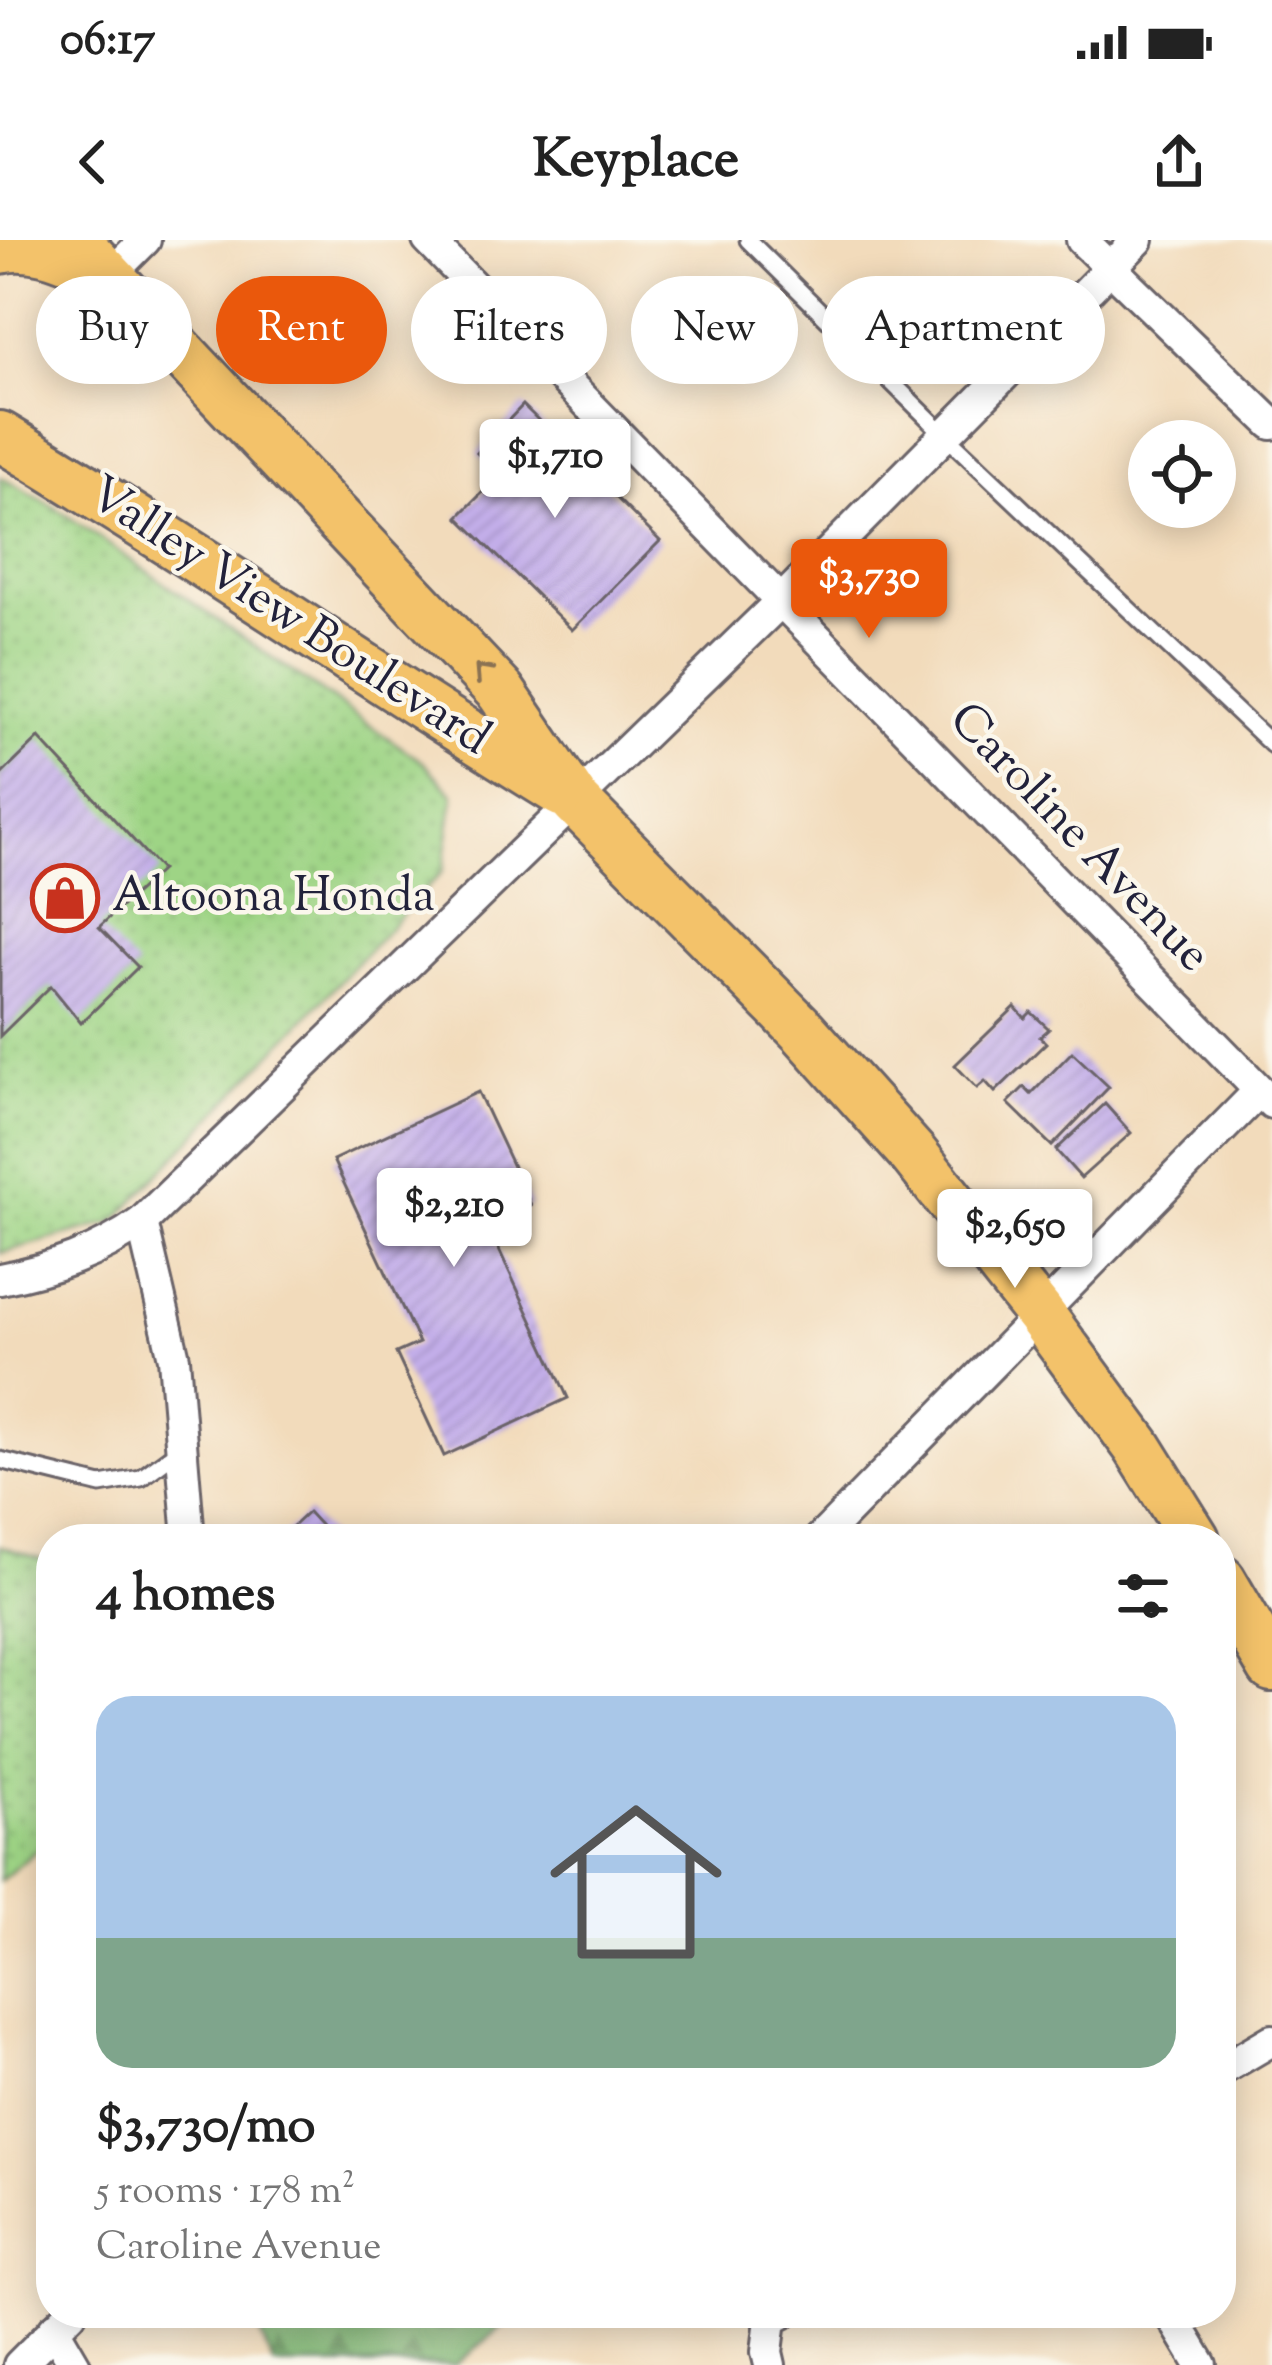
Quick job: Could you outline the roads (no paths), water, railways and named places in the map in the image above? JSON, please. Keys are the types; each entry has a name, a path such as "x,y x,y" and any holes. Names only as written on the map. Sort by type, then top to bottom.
{"main road":[{"path":"75,240 501,692 575,801 802,1030 914,1155 1040,1313 1137,1446 1186,1524"},
{"path":"0,248 50,252 110,275"},
{"name":"Valley View Boulevard","path":"0,436 145,523 411,700 575,801"},
{"path":"1236,1606 1272,1667"}],"street":[{"path":"110,275 145,240"},
{"name":"Caroline Avenue","path":"428,240 1266,1097"},
{"path":"1082,240 1272,424"},
{"path":"0,1279 67,1264 142,1222 783,599 1138,240"},
{"path":"835,1524 1040,1313 1266,1097"},
{"path":"142,1222 174,1358 187,1524"},
{"path":"1236,2061 1272,2040"},
{"path":"19,2365 56,2328"},
{"path":"65,2328 76,2365"},
{"path":"770,2365 767,2352 774,2328"},
{"path":"1179,2328 1202,2365"}],"lane":[{"path":"748,240 946,436 1272,745"},
{"path":"0,1460 101,1485 141,1478 179,1450"}],"place":[{"name":"Altoona Honda","path":"65,898"}]}
